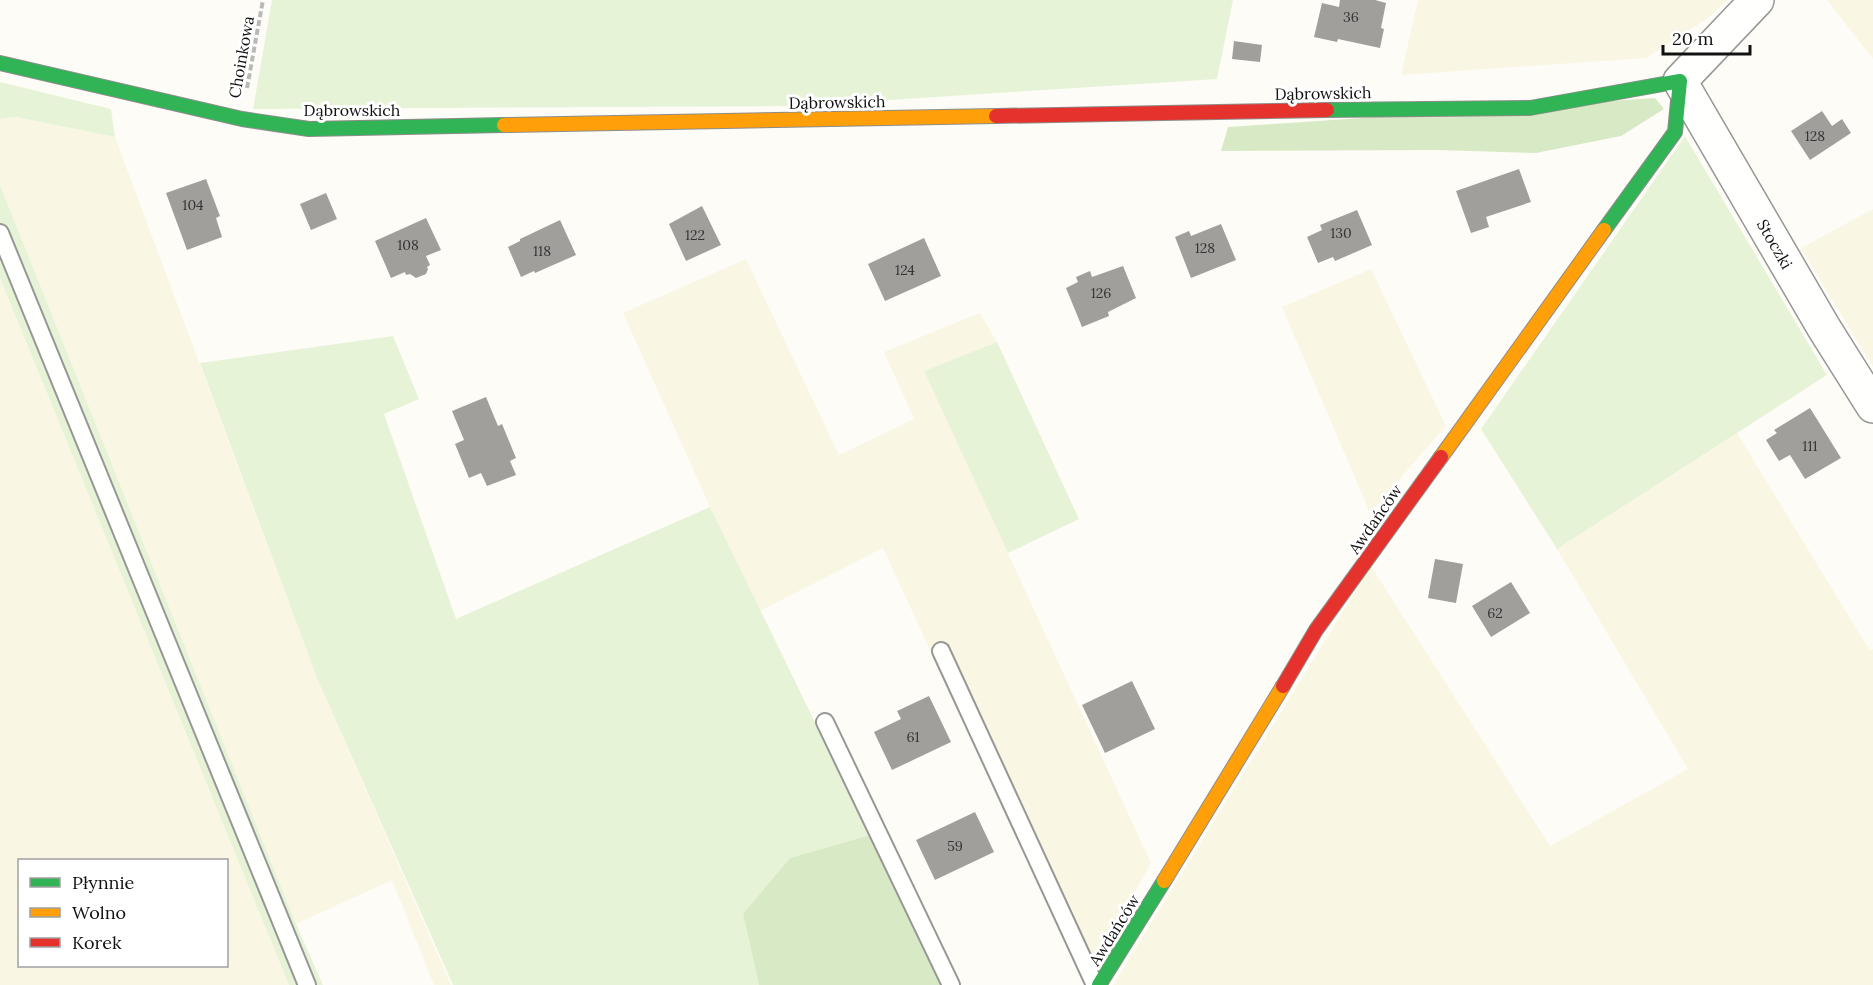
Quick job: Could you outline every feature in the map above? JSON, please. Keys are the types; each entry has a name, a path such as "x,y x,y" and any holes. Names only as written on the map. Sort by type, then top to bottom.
{"street":[{"path":"1680,81 1757,0"},
{"name":"Dąbrowskich","path":"0,63 242,118 309,129 1530,108 1680,81"},
{"name":"Stoczki","path":"1680,81 1824,328 1873,406"},
{"name":"Awdańców","path":"1097,985 1247,747 1316,630 1676,132 1680,81"}],"lane":[{"path":"0,233 307,985"},
{"path":"941,651 1097,985"},
{"path":"825,722 951,985"}],"path":[{"name":"Choinkowa","path":"242,118 263,0"}],"shaded area":[{"path":"1418,0 1727,0 1708,18 1646,58 1401,75"},
{"path":"1827,0 1873,0 1873,59"},
{"path":"16,117 115,137 317,678 451,985 434,985 392,880 296,924 0,185 0,119"},
{"path":"1873,209 1873,367 1801,248"},
{"path":"746,259 839,455 914,419 884,352 980,313 997,342 924,371 1151,863 1084,984 883,548 760,611 710,507 623,313"},
{"path":"1371,269 1446,426 1370,513 1282,307"},
{"path":"0,278 289,985 0,985"},
{"path":"1737,433 1870,651 1873,649 1873,985 1113,985 1371,566 1550,846 1688,769 1557,549"}],"green space":[{"path":"272,0 1233,0 1217,79 795,106 253,109"},
{"path":"0,82 111,109 115,137 16,117 0,119"},
{"path":"1655,98 1664,109 1621,136 1536,153 1437,150 1221,151 1228,127"},
{"path":"1685,136 1827,375 1557,549 1481,429"},
{"path":"0,185 296,924 323,985 289,985 0,278"},
{"path":"393,336 419,399 384,414 456,619 710,507 870,835 790,858 743,914 759,985 453,985 317,678 200,363"},
{"path":"997,342 1079,519 1008,553 924,371"},
{"path":"870,835 943,985 759,985 743,914 790,858"}],"building":[{"path":"1340,0 1375,0 1386,3 1380,48 1338,39 1337,42 1314,37 1322,3 1339,7"},
{"path":"1234,41 1262,45 1260,62 1232,59"},
{"path":"1822,111 1832,126 1842,119 1851,133 1810,160 1791,131"},
{"path":"1519,169 1531,202 1486,217 1489,227 1471,233 1456,191"},
{"path":"206,179 220,216 216,218 222,237 187,250 166,193"},
{"path":"326,193 337,219 311,230 300,204"},
{"path":"702,206 721,245 686,261 669,224"},
{"path":"1357,210 1372,245 1335,261 1333,257 1318,263 1307,237 1322,230 1320,225"},
{"path":"426,218 441,250 426,256 430,265 427,267 426,274 416,278 410,274 406,275 405,272 391,278 375,241"},
{"path":"560,220 576,255 521,277 508,247"},
{"path":"1221,224 1236,260 1191,278 1175,237 1189,231 1191,236"},
{"path":"924,238 941,276 885,301 868,264"},
{"path":"1123,266 1136,298 1108,312 1109,316 1082,327 1066,288 1078,282 1076,277 1090,271 1092,277"},
{"path":"486,397 498,426 502,424 516,458 510,461 516,475 487,486 481,473 469,478 455,444 464,440 452,411"},
{"path":"1810,408 1841,458 1805,479 1790,455 1779,461 1766,440 1777,433 1774,430"},
{"path":"1435,559 1463,564 1456,603 1428,598"},
{"path":"1511,582 1530,613 1491,637 1472,606"},
{"path":"1132,681 1155,729 1105,753 1082,705"},
{"path":"929,696 951,742 892,770 874,732 901,719 897,711"},
{"path":"975,812 994,852 935,880 916,840"}],"traffic: fast":[{"path":"0,63 242,119 309,129 504,125"},
{"path":"1327,110 1530,108 1680,81 1675,132 1604,230"},
{"path":"1099,985 1164,881"}],"traffic: slow":[{"path":"504,125 996,116"},
{"path":"1441,457 1604,230"},
{"path":"1164,881 1283,686"}],"traffic: jam":[{"path":"996,116 1327,110"},
{"path":"1283,686 1316,630 1441,457"}]}
